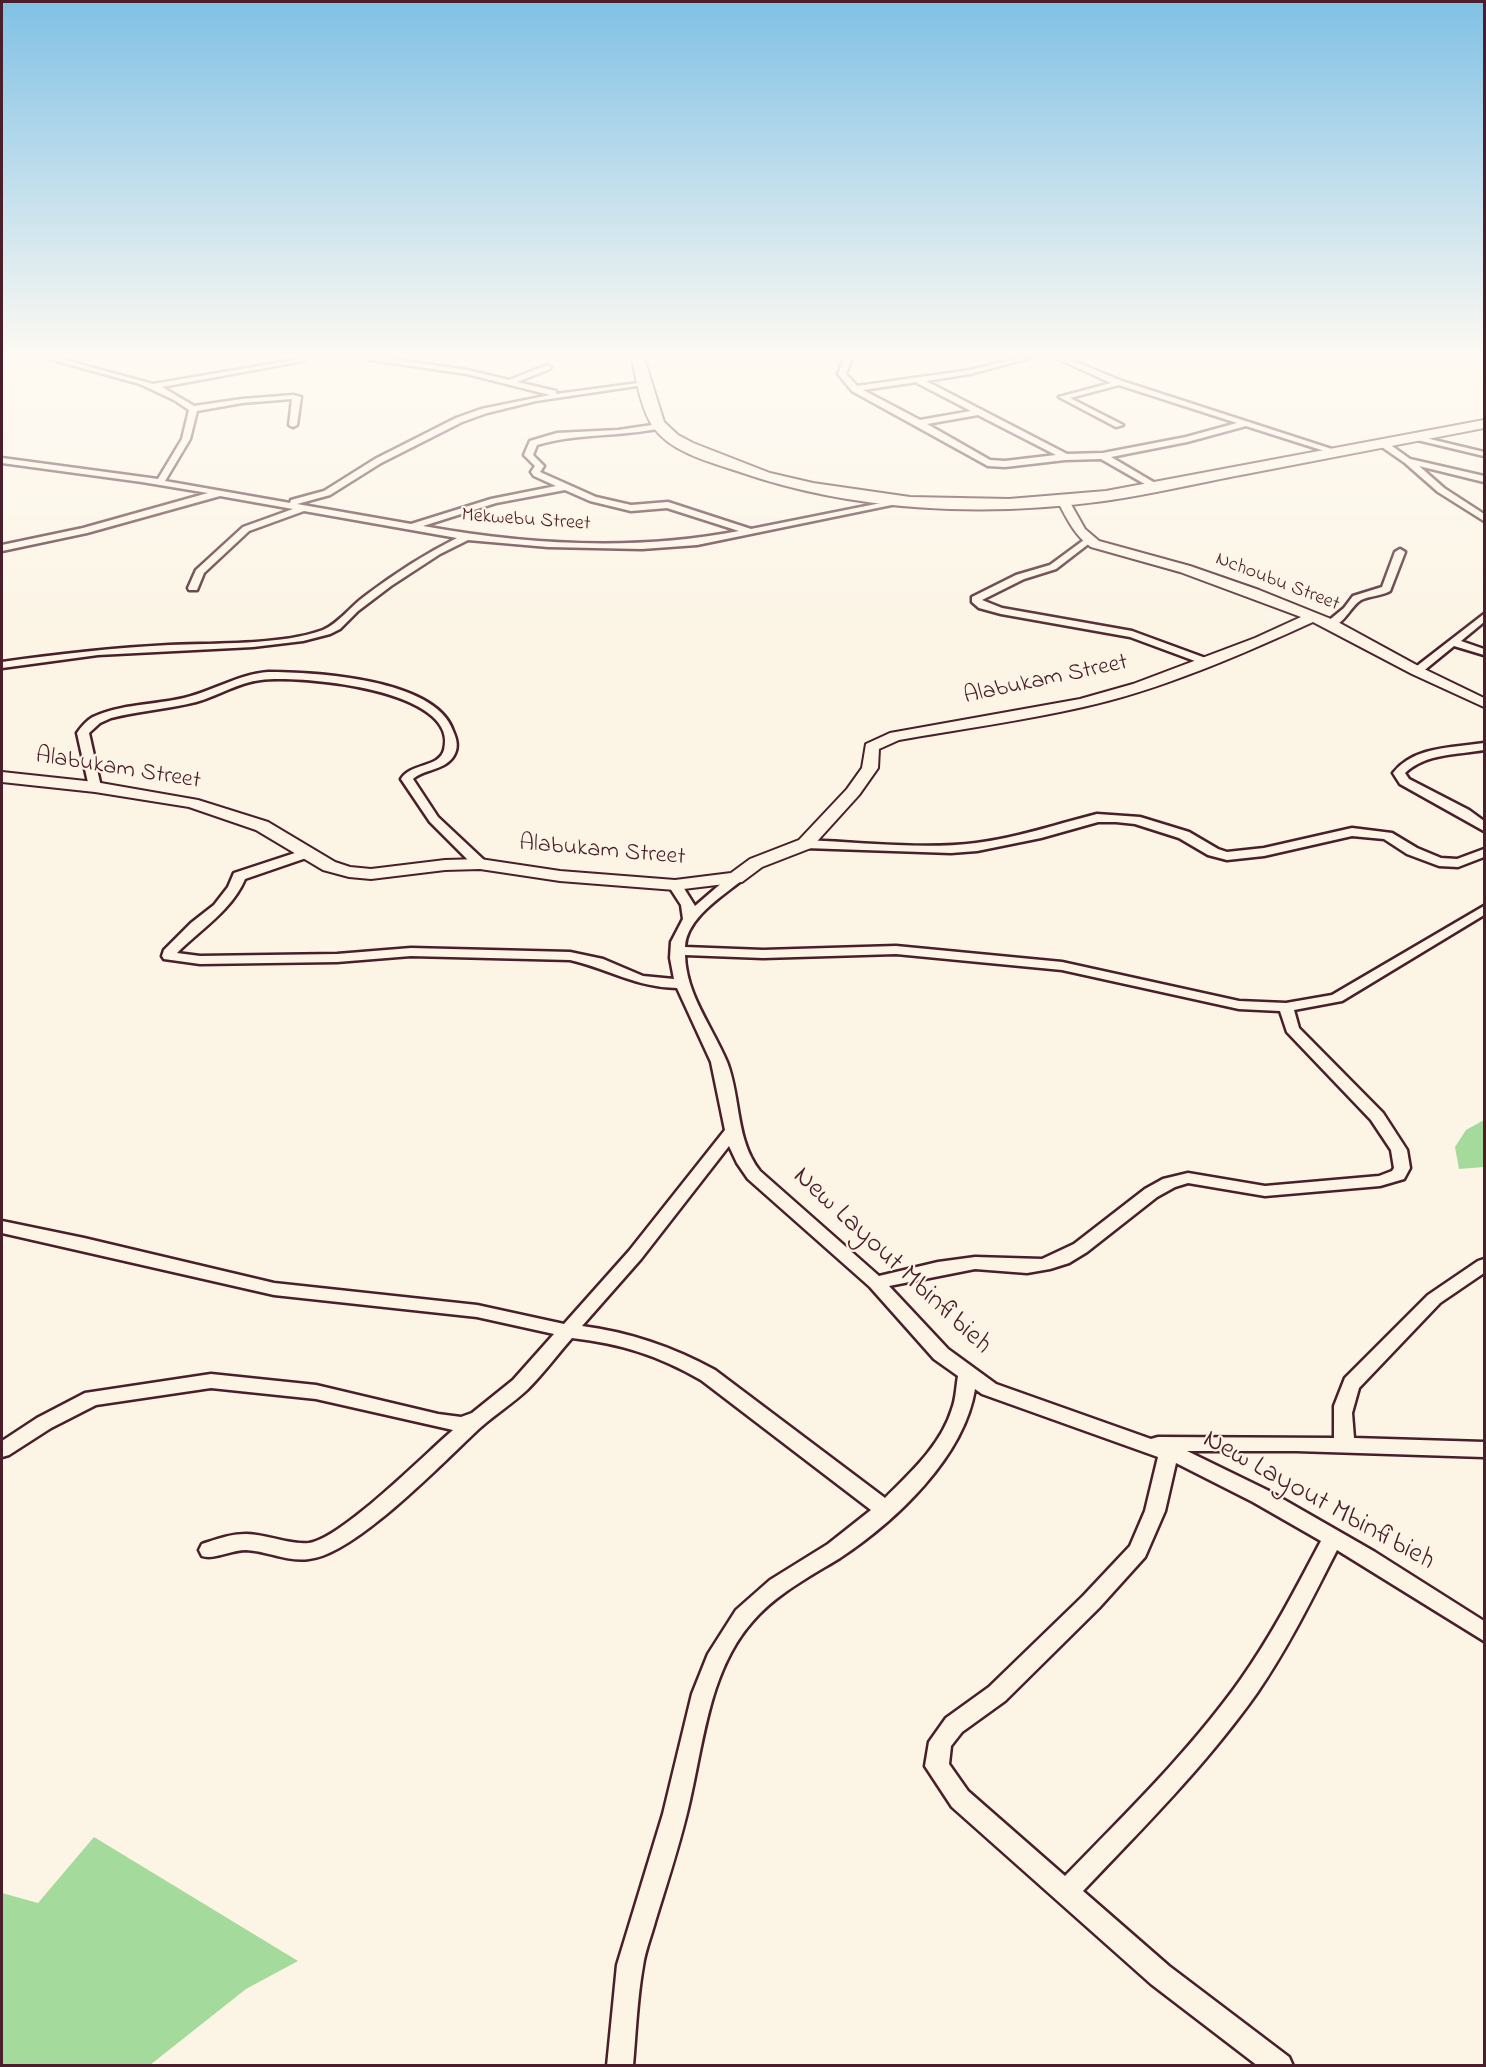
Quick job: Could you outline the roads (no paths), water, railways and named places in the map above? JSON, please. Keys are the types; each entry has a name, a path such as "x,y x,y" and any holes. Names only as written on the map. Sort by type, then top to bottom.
{"highway":[{"path":"710,454 750,471 814,488 906,501 976,504 1064,502 1157,488 1324,454"}],"street":[{"path":"160,482 179,454"},
{"path":"285,503 327,493 391,454"},
{"path":"528,454 540,466 536,472 593,499 625,507 668,505 752,532"},
{"path":"974,454 988,463 1005,464 1111,454"},
{"path":"1058,454 1065,458"},
{"path":"1399,454 1441,490 1483,516"},
{"path":"1103,456 1157,488"},
{"name":"Mekwebu Street","path":"2,461 222,492 467,537 548,544 642,546 697,542 906,501"},
{"path":"1408,461 1485,479"},
{"path":"412,527 494,501 564,487"},
{"path":"2,548 84,531 222,492"},
{"path":"1064,502 1088,540 1053,567 997,587 976,599 977,602 1001,611 1131,634 1207,662"},
{"path":"193,588 200,572 246,529 259,522 305,507"},
{"path":"2,665 98,652 253,644 303,638 326,632 336,627 354,609 387,584 467,537"},
{"name":"Nchoubu Street","path":"1088,540 1104,547 1185,569 1254,593 1331,624 1417,671 1485,703"},
{"path":"1331,624 1348,610 1357,598 1376,594 1386,589 1400,552"},
{"name":"Alabukam Street","path":"2,777 157,796 234,816 262,826 338,870 370,874 445,865 480,864 560,876 675,885 736,878 756,863 805,844 853,792 870,768 871,747 895,736 1082,703 1138,687 1207,662 1312,617"},
{"path":"1417,671 1485,617"},
{"path":"1452,642 1485,652"},
{"path":"95,787 83,733 85,726 91,722 126,711 186,701 257,676 341,681 371,687 415,700 439,714 450,731 452,750 447,757 441,763 410,774 407,779 417,791 419,801 459,846 480,864"},
{"path":"1485,747 1439,753 1412,762 1399,773 1404,782 1465,813 1485,827"},
{"path":"805,844 951,849 977,847 1041,834 1097,818 1116,818 1136,820 1184,836 1213,852 1227,856 1264,852 1352,832 1387,836 1412,851 1439,862 1458,863 1485,853"},
{"path":"307,853 239,876 234,888 219,908 196,926 168,955 173,958 212,960 337,958 411,952 570,956 598,962 638,979 654,983 682,984"},
{"name":"New Layout Mbinfibieh","path":"736,878 681,930 678,951 682,984 720,1064 739,1155 750,1171 876,1283 941,1354 989,1389 1169,1452 1260,1496 1333,1538 1485,1632"},
{"path":"675,885 688,905 690,920"},
{"path":"678,951 763,954 908,951 1062,966 1239,1005 1286,1007 1337,998 1485,910"},
{"path":"876,1283 932,1270 977,1263 1043,1266 1064,1258 1151,1194 1178,1179 1188,1178 1264,1191 1380,1181 1398,1175 1402,1168 1399,1150 1382,1125 1292,1029 1286,1007"},
{"path":"209,1550 228,1543 248,1542 288,1550 309,1551 328,1546 362,1523 520,1384 635,1255 733,1130"},
{"path":"2,1227 274,1289 477,1311 524,1320 567,1332 615,1337 678,1359 708,1375 886,1510"},
{"path":"1345,1445 1341,1412 1345,1394 1352,1383 1434,1299 1485,1266"},
{"path":"621,2066 630,1965 675,1814 703,1694 719,1654 744,1616 777,1586 835,1550 886,1510 931,1464 947,1440 962,1409 968,1374"},
{"path":"2,1450 44,1423 92,1398 211,1381 316,1392 413,1416 462,1424 479,1418"},
{"path":"1146,1444 1345,1445 1485,1450"},
{"path":"1169,1452 1155,1511 1138,1551 1091,1602 997,1694 954,1725 940,1742 937,1766 960,1799 1160,1975 1280,2066"},
{"path":"1066,1892 1173,1778 1234,1707 1286,1629 1333,1538"}]}
